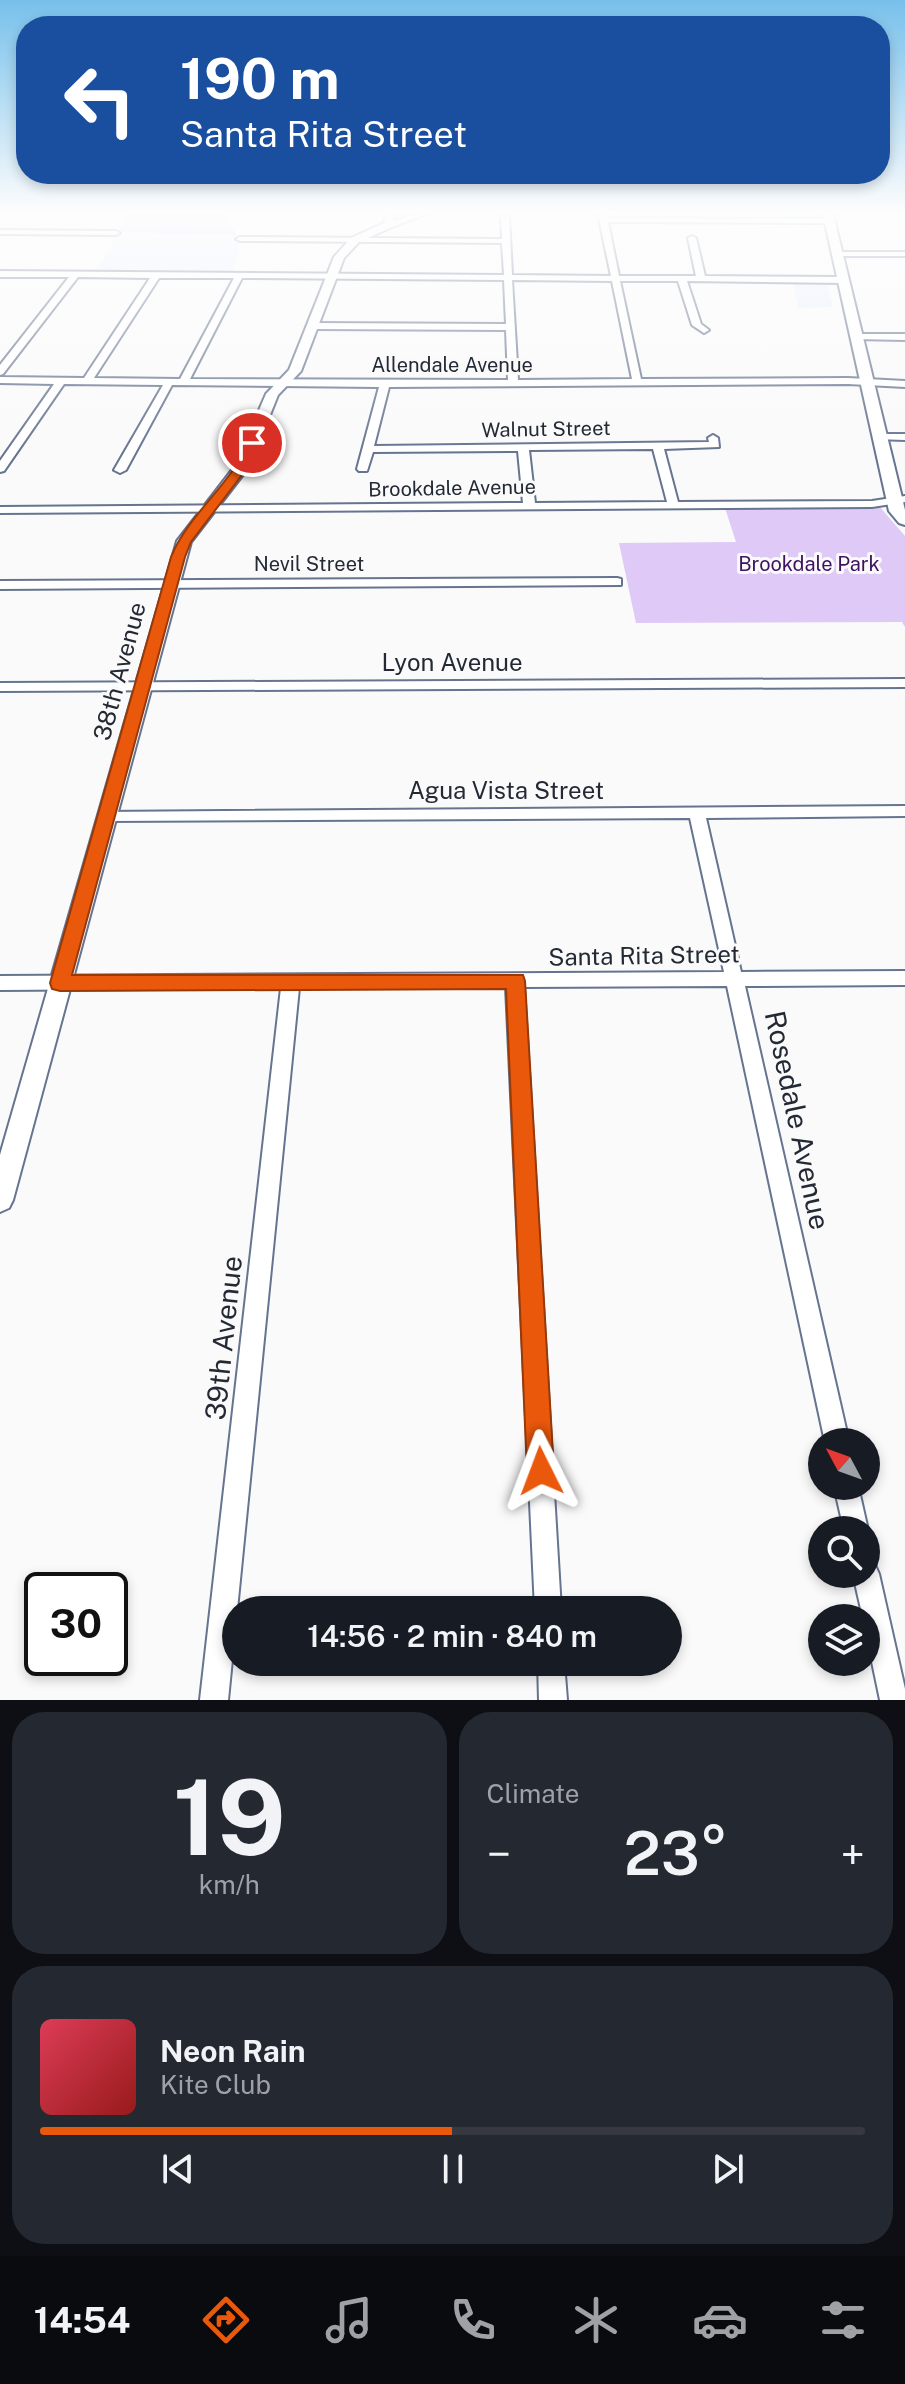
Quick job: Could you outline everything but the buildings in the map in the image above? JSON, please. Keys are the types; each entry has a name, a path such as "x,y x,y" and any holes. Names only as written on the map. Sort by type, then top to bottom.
{"main road":[{"path":"846,293 879,437 900,500 897,511 905,520"}],"street":[{"path":"0,372 61,293"},
{"path":"87,381 144,293"},
{"path":"183,382 230,293"},
{"name":"38th Avenue","path":"0,1200 184,541 242,467 272,394 295,371 326,293"},
{"path":"509,293 513,382"},
{"path":"619,293 637,382"},
{"path":"687,293 697,325 704,330"},
{"path":"313,326 511,327"},
{"path":"856,337 905,337"},
{"name":"Allendale Avenue","path":"0,380 905,384"},
{"path":"0,469 61,381"},
{"path":"120,470 169,382"},
{"path":"363,469 385,384"},
{"path":"879,437 905,437"},
{"name":"Walnut Street","path":"368,449 715,445 713,438"},
{"path":"658,446 673,504"},
{"path":"523,448 529,505"},
{"name":"Brookdale Avenue","path":"0,510 872,504 900,500"},
{"name":"Nevil Street","path":"0,585 617,582"},
{"name":"Lyon Avenue","path":"0,687 905,683"},
{"name":"Agua Vista Street","path":"107,816 905,811"},
{"name":"Rosedale Avenue","path":"697,812 834,1428"},
{"name":"Santa Rita Street","path":"0,983 905,978"},
{"path":"515,981 547,1596"},
{"name":"39th Avenue","path":"214,1700 291,982"},
{"path":"869,1588 894,1700"},
{"path":"552,1676 553,1700"}],"shaded area":[{"path":"796,293 830,293 833,307 798,308"}],"green space":[{"name":"Brookdale Park","path":"879,506 905,536 905,627 902,622 636,623 619,543 736,542 725,508"}],"route":[{"path":"252,443 242,467 184,541 178,557 60,983 515,981 541,1471"}]}
